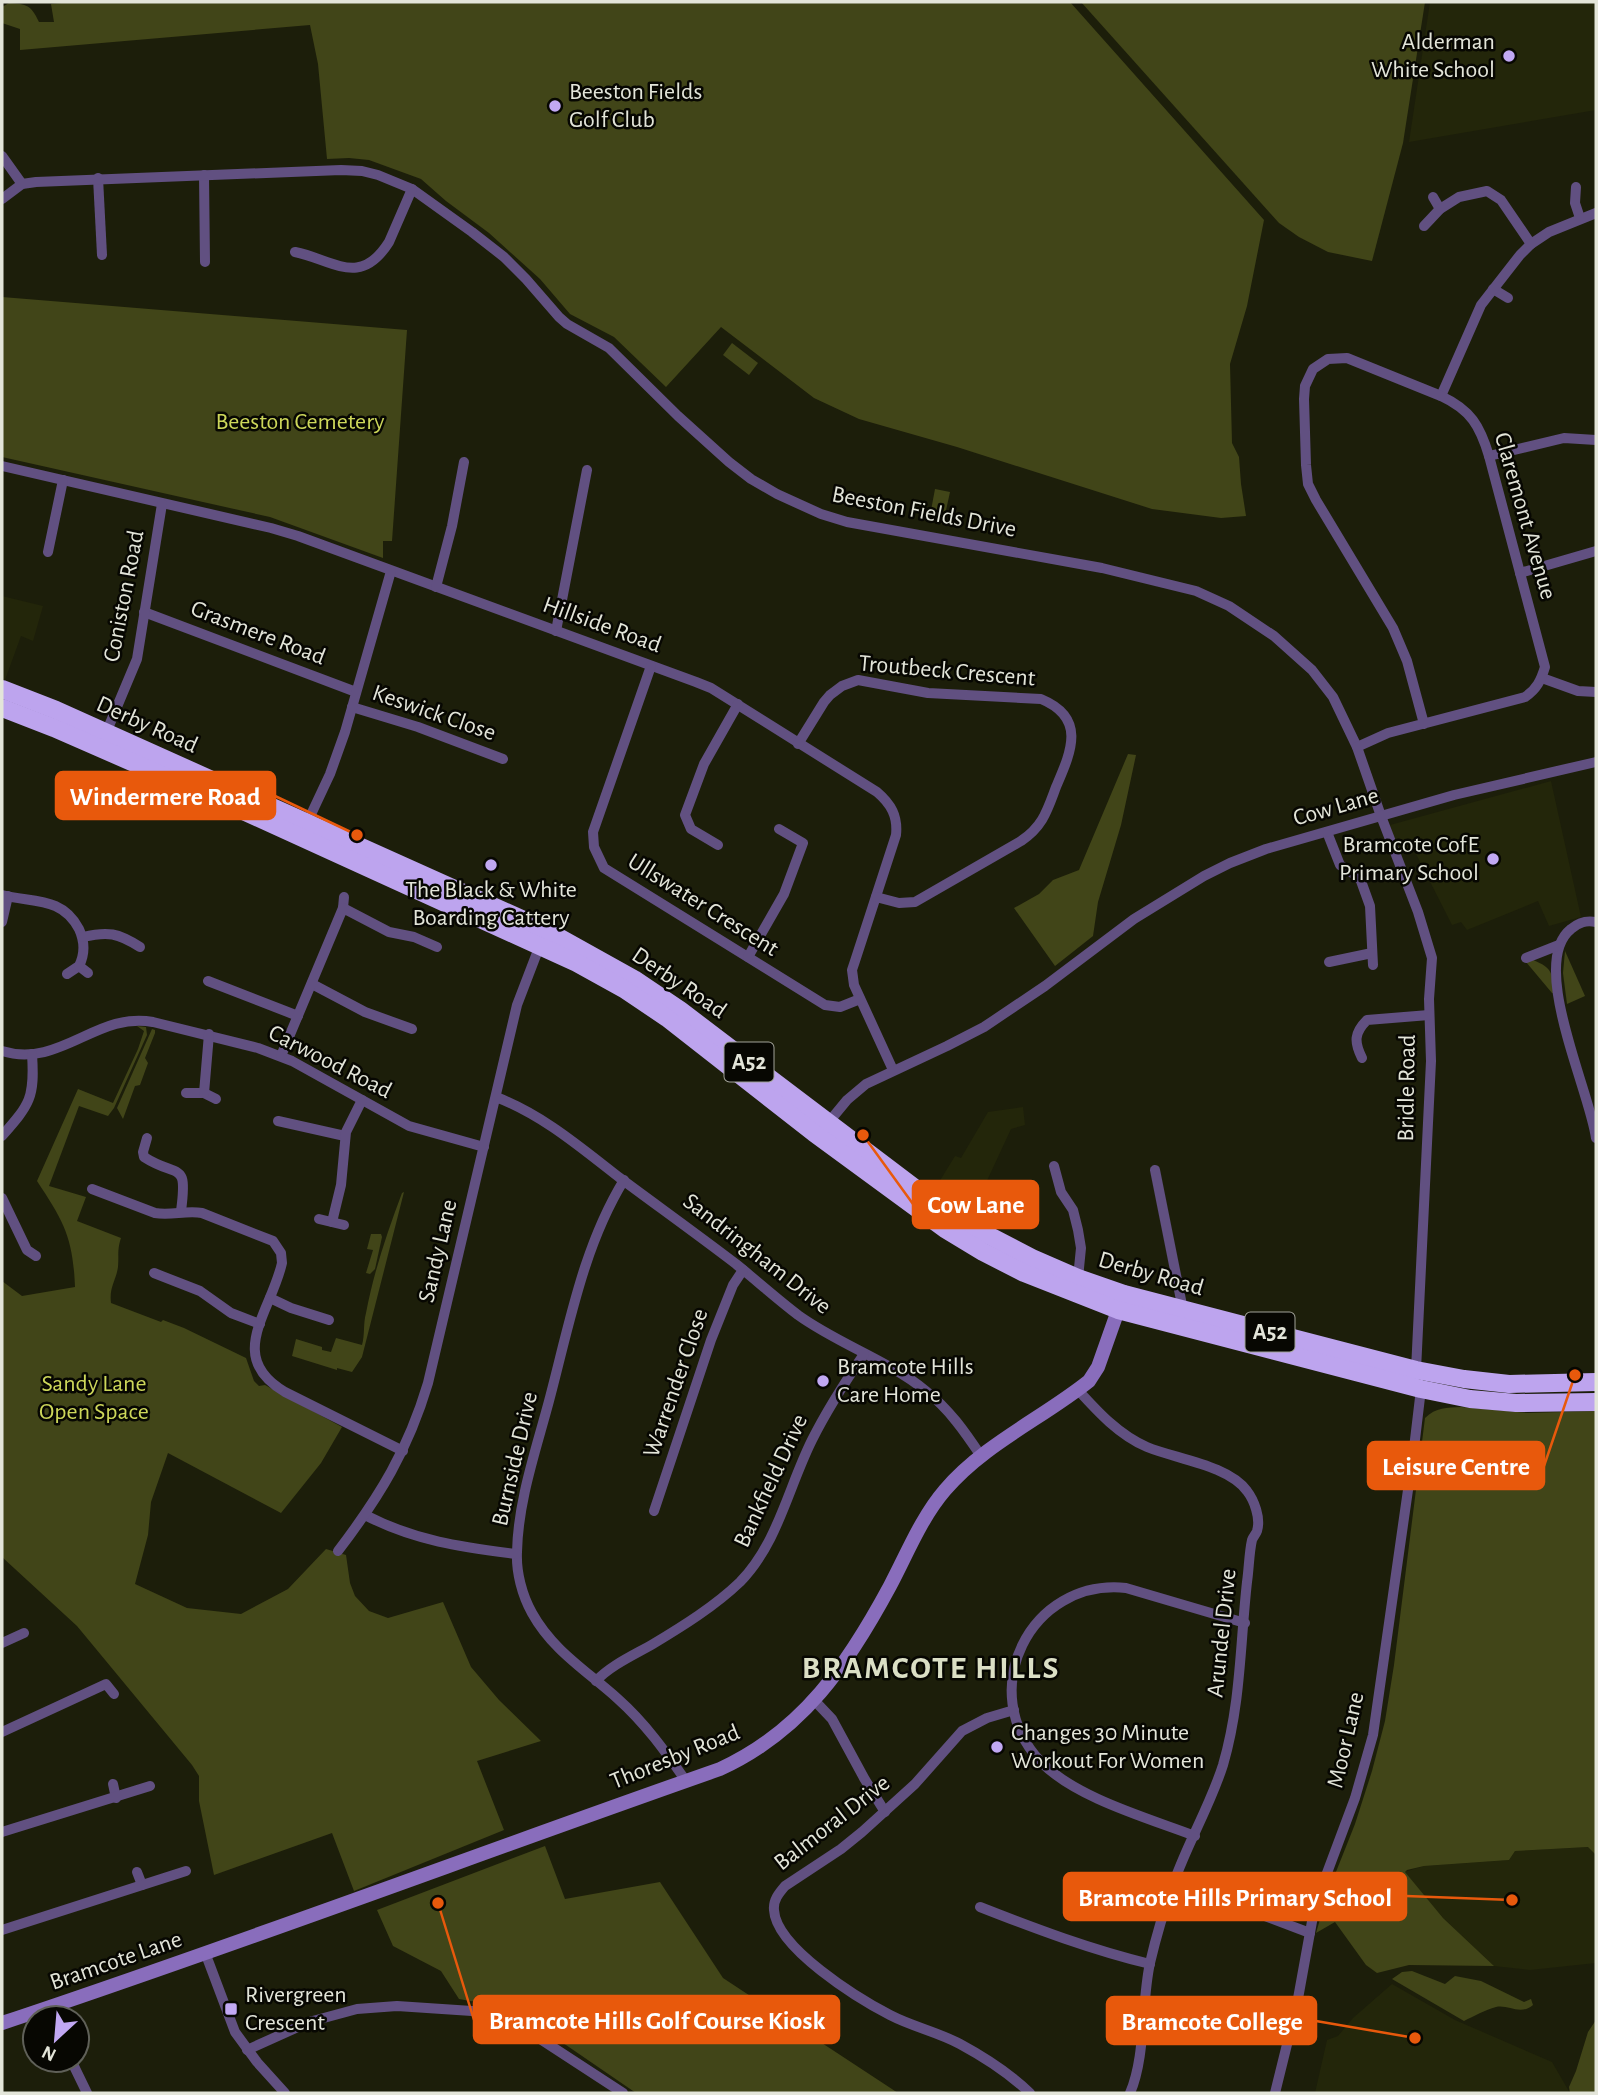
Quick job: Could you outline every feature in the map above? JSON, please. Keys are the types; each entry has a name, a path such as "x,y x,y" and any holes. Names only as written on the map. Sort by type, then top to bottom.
{"highway":[{"name":"Derby Road","path":"2,689 546,930 596,956 680,1010 953,1217 1121,1302 1183,1310 1416,1370 1464,1379 1509,1384 1596,1382"},
{"name":"Derby Road","path":"2,708 218,800 577,963 624,989 667,1018 814,1133 945,1229 1024,1273 1421,1389 1470,1399 1596,1402"}],"street":[{"path":"2,156 22,184 2,199"},
{"name":"Beeston Fields Drive","path":"22,184 98,178 341,170 378,175 412,189 496,251 567,324 609,348 729,462 777,494 821,514 847,522 1102,568 1196,591 1261,626 1312,670 1333,697 1357,747 1381,816"},
{"path":"204,175 205,262"},
{"path":"98,178 102,255"},
{"path":"1487,191 1488,178"},
{"path":"1576,187 1580,218"},
{"path":"295,252 313,250 346,269 357,268 370,262 389,242 412,189"},
{"path":"1424,226 1440,209 1459,197 1487,191 1501,200 1531,244"},
{"path":"1433,197 1440,209"},
{"path":"1441,396 1476,313 1531,244 1549,232 1596,214"},
{"path":"1493,289 1507,298"},
{"name":"Claremont Avenue","path":"1424,723 1408,661 1393,628 1315,500 1308,484 1305,386 1313,369 1328,359 1357,362 1441,396 1455,403 1472,418 1481,431 1543,657 1545,667 1542,678"},
{"path":"1489,456 1564,438 1596,440"},
{"path":"436,587 458,500 464,461"},
{"name":"Hillside Road","path":"2,466 271,528 711,688 877,792 891,807 897,824 896,835 852,970 854,985 893,1070"},
{"path":"556,631 587,470"},
{"path":"48,552 63,480"},
{"path":"572,481 585,483"},
{"name":"Coniston Road","path":"106,733 134,666 162,504"},
{"path":"1520,573 1596,551"},
{"path":"307,823 330,774 391,571"},
{"name":"Grasmere Road","path":"144,612 356,692"},
{"name":"Ullswater Crescent","path":"651,666 593,832 594,847 604,868 825,1005 840,1007 860,999"},
{"path":"1357,747 1388,733 1525,697 1533,692 1542,678 1578,691 1596,691"},
{"name":"Troutbeck Crescent","path":"798,744 830,695 842,685 858,680 928,693 1041,699 1057,707 1068,721 1072,745 1043,821 1034,832 915,902 899,903 876,897"},
{"path":"718,845 691,829 685,815 699,775 738,704"},
{"name":"Keswick Close","path":"352,707 418,727 503,759"},
{"name":"Cow Lane","path":"828,1123 858,1089 984,1027 1134,919 1204,876 1246,856 1454,795 1596,762"},
{"name":"Bridle Road","path":"1381,816 1432,958 1429,1015 1431,1061 1416,1370"},
{"path":"748,957 784,894 803,843 779,829"},
{"path":"1327,832 1340,866 1361,881 1370,906 1373,965"},
{"path":"2,922 5,895 59,906 71,916 83,937 83,955 79,966 67,974"},
{"path":"281,1056 343,902 389,932 414,936 437,947"},
{"path":"1596,922 1576,925 1564,936 1559,945 1556,972 1565,1032 1591,1108 1596,1138"},
{"path":"83,937 108,933 130,940 140,947"},
{"path":"123,951 130,940"},
{"path":"421,954 426,942"},
{"name":"Sandy Lane","path":"338,1550 365,1515 403,1451 417,1420 517,1005 540,945"},
{"path":"1526,958 1559,945"},
{"path":"1328,963 1372,953"},
{"path":"79,966 88,972"},
{"path":"208,981 298,1016"},
{"path":"312,984 395,1029 412,1030"},
{"path":"1362,1058 1356,1047 1356,1038 1360,1027 1367,1020 1429,1015"},
{"name":"Carwood Road","path":"32,1054 58,1049 123,1021 144,1020 209,1034 281,1056 416,1129 484,1147"},
{"path":"204,1093 209,1034"},
{"path":"2,1051 32,1054 34,1079 31,1098 2,1136"},
{"path":"187,1093 204,1093 216,1099"},
{"name":"Sandringham Drive","path":"496,1097 518,1105 549,1124 822,1331 908,1378 926,1391 941,1403 981,1456"},
{"path":"332,1222 341,1185 345,1136 351,1118 362,1100"},
{"path":"278,1121 345,1136"},
{"path":"147,1138 144,1157 174,1170 182,1177 184,1184 181,1211"},
{"path":"1054,1166 1061,1192 1073,1210 1078,1230 1081,1248 1078,1278"},
{"path":"1154,1170 1183,1310"},
{"name":"Burnside Drive","path":"624,1180 608,1208 583,1272 526,1489 516,1554 521,1583 533,1613 554,1643 567,1658 636,1717 658,1741 686,1781"},
{"path":"92,1189 155,1213 202,1213 273,1241 281,1252 282,1264 255,1339 255,1356 259,1368 269,1383 403,1451"},
{"path":"2,1198 28,1255"},
{"path":"319,1219 344,1225"},
{"name":"Warrender Close","path":"654,1511 711,1340 733,1284 743,1270"},
{"path":"154,1273 200,1292 231,1313 260,1324"},
{"path":"270,1298 329,1320"},
{"name":"Thoresby Road","path":"206,1955 720,1769 751,1753 787,1727 814,1700 854,1649 931,1509 956,1477 981,1456 1089,1381 1098,1367 1121,1302"},
{"name":"Bankfield Drive","path":"596,1681 607,1670 665,1637 727,1593 750,1571 775,1531 812,1439 864,1354"},
{"name":"Moor Lane","path":"1275,2093 1297,2004 1319,1892 1355,1798 1373,1735 1415,1448 1421,1389"},
{"name":"Arundel Drive","path":"1078,1390 1115,1428 1129,1437 1146,1446 1221,1472 1240,1482 1248,1491 1256,1509 1258,1530 1252,1539 1234,1721 1223,1765 1174,1882 1150,1964 1138,2063 1130,2093"},
{"path":"365,1515 420,1538 454,1546 516,1554"},
{"path":"1195,1836 1101,1799 1062,1779 1040,1761 1020,1728 1014,1710 1013,1670 1027,1634 1044,1614 1076,1594 1102,1587 1126,1588 1245,1623"},
{"path":"2,1629 6,1642 24,1633"},
{"path":"2,1732 106,1684 114,1694"},
{"path":"814,1700 832,1718 885,1812"},
{"name":"Balmoral Drive","path":"1014,1710 987,1718 962,1731 915,1784 885,1812 841,1849 785,1886 778,1893 774,1910 777,1923 792,1945 851,1993 894,2017 980,2055 1017,2080 1030,2093"},
{"path":"113,1784 116,1798"},
{"path":"2,1832 150,1786"},
{"path":"137,1871 142,1885"},
{"path":"2,1930 186,1871"},
{"path":"1174,1882 1310,1933"},
{"path":"980,1907 1045,1933 1150,1964"},
{"path":"206,1955 235,2032 247,2050 285,2093"},
{"name":"Bramcote Lane","path":"73,2004 206,1955"},
{"path":"247,2050 309,2022 357,2008 397,2006 487,2012 528,2031 623,2093"},
{"name":"Bramcote Lane","path":"2,2023 21,2019"},
{"path":"78,2074 87,2093"}],"shaded area":[{"name":"Alderman White School","path":"1430,2 1596,2 1596,110 1409,142"},
{"path":"2,596 43,606 33,641 21,636 5,680 2,679"},
{"name":"Bramcote CofE Primary School","path":"1551,781 1581,917 1549,926 1538,901 1467,930 1461,922 1452,925 1413,848 1399,853 1390,825"},
{"path":"1023,1107 1025,1125 1011,1129 985,1185 970,1194 936,1187 955,1156 961,1158 988,1112"},
{"path":"1589,1847 1596,1855 1596,1963 1530,1970 1494,1966 1443,1918 1404,1872 1424,1866 1509,1860 1515,1851"},
{"path":"1392,1984 1455,2020 1552,2062 1570,2093 1315,2093 1327,2040 1338,2036 1353,2018"}],"green space":[{"path":"1070,2 1264,220 1247,306 1230,364 1232,443 1239,457 1246,516 1221,518 1152,509 859,419 814,398 721,327 666,387 614,337 570,314 540,279 489,233 421,179 369,160 327,159 318,64 310,25 20,50 20,29 2,23 2,7 9,3 28,6 39,22 54,22 51,4"},
{"path":"1081,2 1425,2 1403,143 1372,261 1328,252 1279,223"},
{"name":"Beeston Cemetery","path":"2,297 407,330 392,541 383,541 383,558 270,517 2,457"},
{"path":"732,343 758,363 749,375 723,355"},
{"path":"935,489 950,492 943,524 929,521"},
{"path":"1128,754 1136,755 1121,825 1098,902 1093,936 1055,966 1014,908 1039,894 1053,880 1079,870"},
{"path":"1565,951 1585,996 1567,1004 1563,973"},
{"path":"1533,960 1550,972 1554,993 1526,962"},
{"name":"Sandy Lane Open Space","path":"137,1026 146,1027 147,1035 114,1108 108,1116 79,1106 49,1186 86,1197 77,1221 121,1238 111,1303 184,1328 246,1358 254,1381 259,1386 265,1385 342,1427 321,1463 281,1513 168,1453 151,1502 148,1535 135,1584 187,1608 241,1614 288,1589 326,1549 346,1555 355,1596 369,1611 388,1618 443,1602 471,1667 499,1700 541,1741 477,1761 504,1830 354,1891 332,1833 214,1875 199,1801 199,1776 192,1765 77,1626 2,1557 2,1281 22,1296 75,1287 69,1242 54,1208 37,1181 78,1089 113,1103 144,1031"},
{"path":"152,1029 155,1033 145,1058 148,1063 140,1085 135,1086 123,1119 117,1108"},
{"path":"404,1192 362,1357 352,1372 292,1356 296,1339 331,1352 336,1338 362,1345 365,1317 377,1267 396,1208"},
{"path":"371,1234 381,1234 382,1237 375,1269 370,1274 366,1273 373,1250 367,1249"},
{"path":"1461,1407 1528,1413 1596,1411 1596,1855 1588,1847 1515,1851 1509,1860 1424,1866 1407,1870 1405,1872 1443,1918 1494,1966 1409,1965 1377,1973 1366,1965 1335,1922 1316,1933 1328,1892 1355,1824 1385,1721 1425,1418 1438,1410"},
{"path":"545,1846 565,1899 660,1882 723,1978 898,2093 636,2093 566,2045 499,2006 459,1999 441,1971 393,1946 377,1910"},
{"path":"1412,1971 1445,1984 1455,1976 1481,1981 1524,2002 1531,1999 1533,2005 1523,2010 1496,2007 1464,2021 1392,1979 1402,1972"},
{"path":"1596,2020 1596,2093 1570,2093 1569,2087 1588,2032"}],"place":[{"name":"Alderman White School","path":"1509,56"},
{"name":"Beeston Fields Golf Club","path":"555,106"},
{"name":"Windermere Road","path":"357,835"},
{"name":"Bramcote CofE Primary School","path":"1493,859"},
{"name":"The Black & White Boarding Cattery","path":"491,865"},
{"name":"Cow Lane","path":"863,1135"},
{"name":"Leisure Centre","path":"1575,1375"},
{"name":"Bramcote Hills Care Home","path":"823,1381"},
{"name":"Changes 30 Minute Workout For Women","path":"997,1747"},
{"name":"Bramcote Hills Primary School","path":"1512,1900"},
{"name":"Bramcote Hills Golf Course Kiosk","path":"438,1903"},
{"name":"Rivergreen Crescent","path":"231,2009"},
{"name":"Bramcote College","path":"1415,2038"}],"district":[{"name":"BRAMCOTE HILLS","path":"931,1668"}]}
